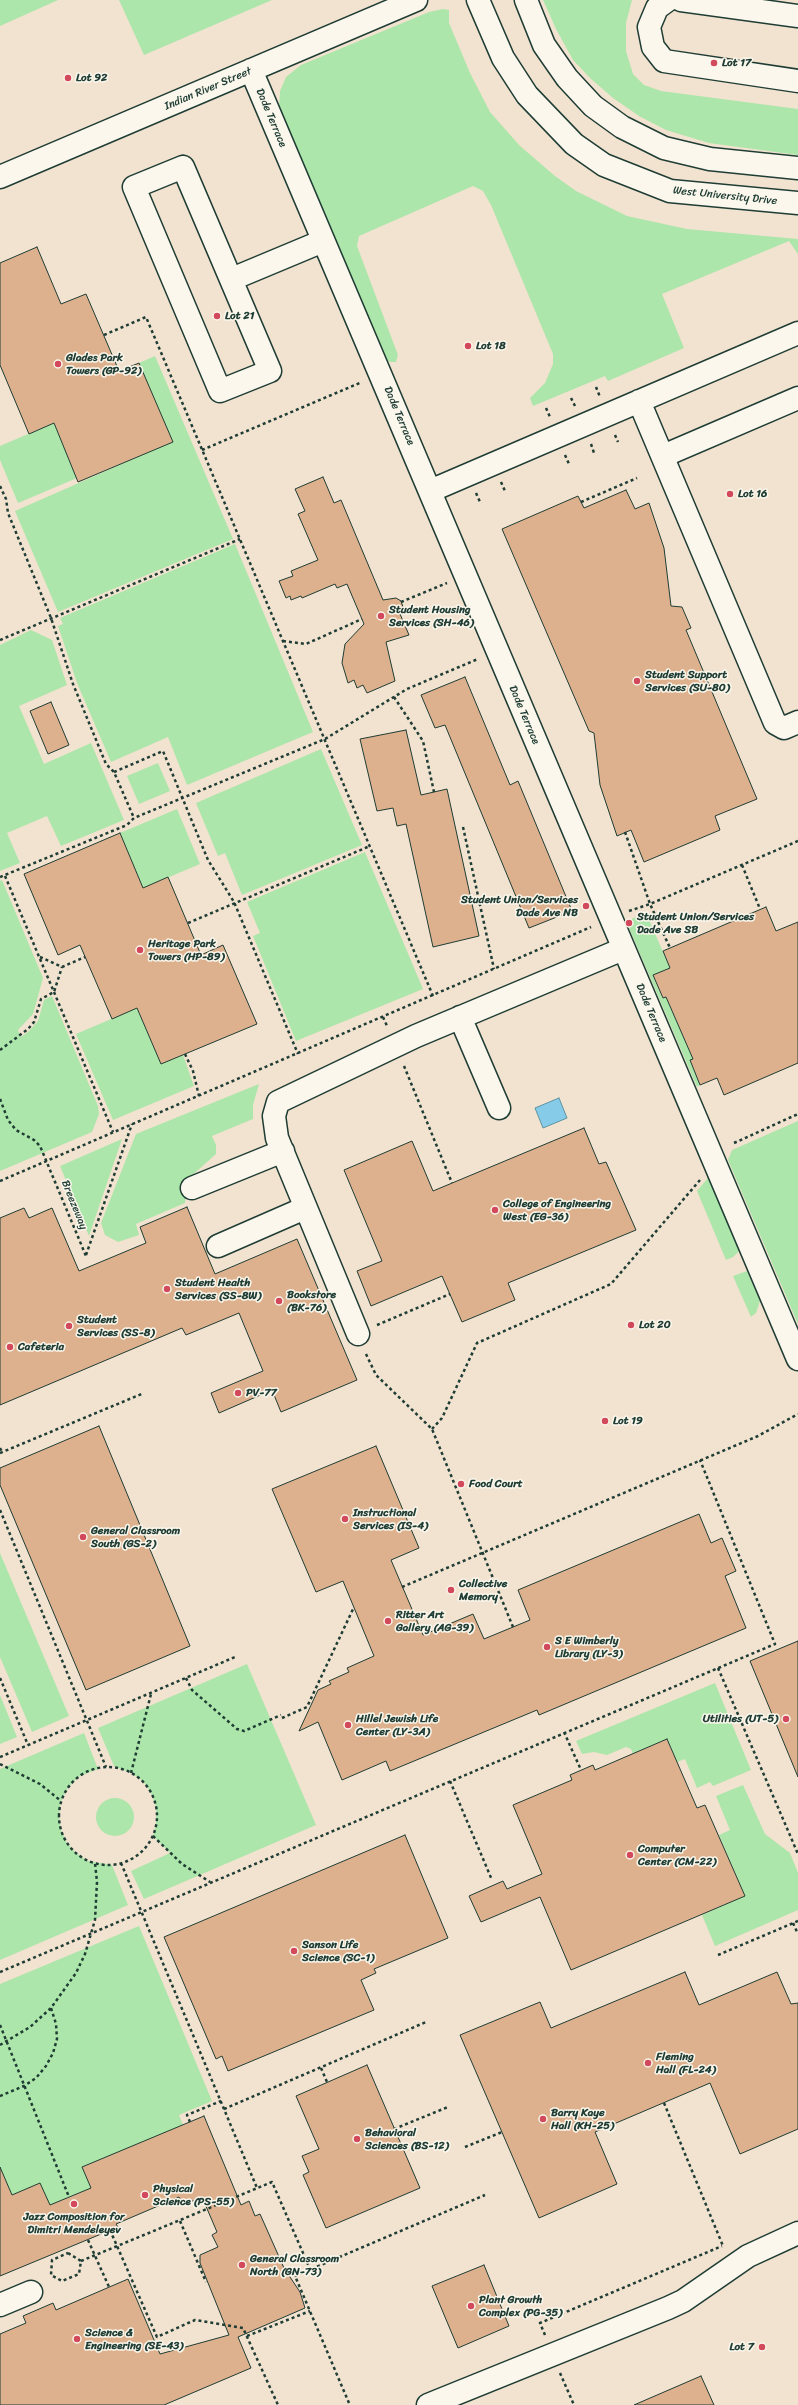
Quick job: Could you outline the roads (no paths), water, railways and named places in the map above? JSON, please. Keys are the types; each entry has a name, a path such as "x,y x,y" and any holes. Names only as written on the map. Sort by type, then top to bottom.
{"street":[{"name":"Indian River Street","path":"0,177 416,0"},
{"name":"West University Drive","path":"478,0 503,58 526,94 574,144 604,165 670,191 798,203"},
{"path":"526,0 544,45 567,78 593,106 622,127 664,148 710,159 798,168"},
{"path":"668,0 657,8 648,28 653,47 664,62 798,81"},
{"path":"681,0 798,16"},
{"name":"Dade Terrace","path":"251,70 798,1359"},
{"path":"183,167 232,279 270,371 220,391 134,187 183,167"},
{"path":"232,279 323,241"},
{"path":"430,491 798,334"},
{"path":"663,456 798,398"},
{"path":"639,401 775,723 784,728 798,722"},
{"path":"358,1334 305,1208 283,1151 275,1126 275,1107 278,1102 395,1046 623,948"},
{"path":"460,1017 499,1108"},
{"path":"192,1188 283,1151"},
{"path":"218,1246 305,1208"},
{"path":"428,2405 668,2308 683,2301 748,2256 798,2233"},
{"path":"0,2305 31,2292"}],"water":[{"path":"559,1098 567,1118 543,1128 535,1108"}],"place":[{"name":"Lot 17","path":"714,63"},
{"name":"Lot 92","path":"68,78"},
{"name":"Lot 21","path":"217,316"},
{"name":"Lot 18","path":"468,346"},
{"name":"Glades Park Towers (GP-92)","path":"58,364"},
{"name":"Lot 16","path":"730,494"},
{"name":"Student Housing Services (SH-46)","path":"381,616"},
{"name":"Student Support Services (SU-80)","path":"637,681"},
{"name":"Student Union/Services Dade Ave NB","path":"586,906"},
{"name":"Student Union/Services Dade Ave SB","path":"629,923"},
{"name":"Heritage Park Towers (HP-89)","path":"140,950"},
{"name":"College of Engineering West (EG-36)","path":"495,1210"},
{"name":"Student Health Services (SS-8W)","path":"167,1289"},
{"name":"Bookstore (BK-76)","path":"279,1301"},
{"name":"Lot 20","path":"631,1325"},
{"name":"Student Services (SS-8)","path":"69,1326"},
{"name":"Cafeteria","path":"10,1347"},
{"name":"PV-77","path":"238,1393"},
{"name":"Lot 19","path":"605,1421"},
{"name":"Food Court","path":"461,1484"},
{"name":"Instructional Services (IS-4)","path":"345,1519"},
{"name":"General Classroom South (GS-2)","path":"83,1537"},
{"name":"Collective Memory","path":"451,1590"},
{"name":"Ritter Art Gallery (AG-39)","path":"388,1621"},
{"name":"S E Wimberly Library (LY-3)","path":"547,1647"},
{"name":"Utilities (UT-5)","path":"786,1719"},
{"name":"Hillel Jewish Life Center (LY-3A)","path":"348,1725"},
{"name":"Computer Center (CM-22)","path":"630,1855"},
{"name":"Sanson Life Science (SC-1)","path":"294,1951"},
{"name":"Fleming Hall (FL-24)","path":"648,2063"},
{"name":"Barry Kaye Hall (KH-25)","path":"543,2119"},
{"name":"Behavioral Sciences (BS-12)","path":"357,2139"},
{"name":"Physical Science (PS-55)","path":"145,2195"},
{"name":"Jazz Composition for Dimitri Mendeleyev","path":"74,2204"},
{"name":"General Classroom North (GN-73)","path":"242,2265"},
{"name":"Plant Growth Complex (PG-35)","path":"471,2306"},
{"name":"Science & Engineering (SE-43)","path":"77,2339"},
{"name":"Lot 7","path":"762,2347"}]}
